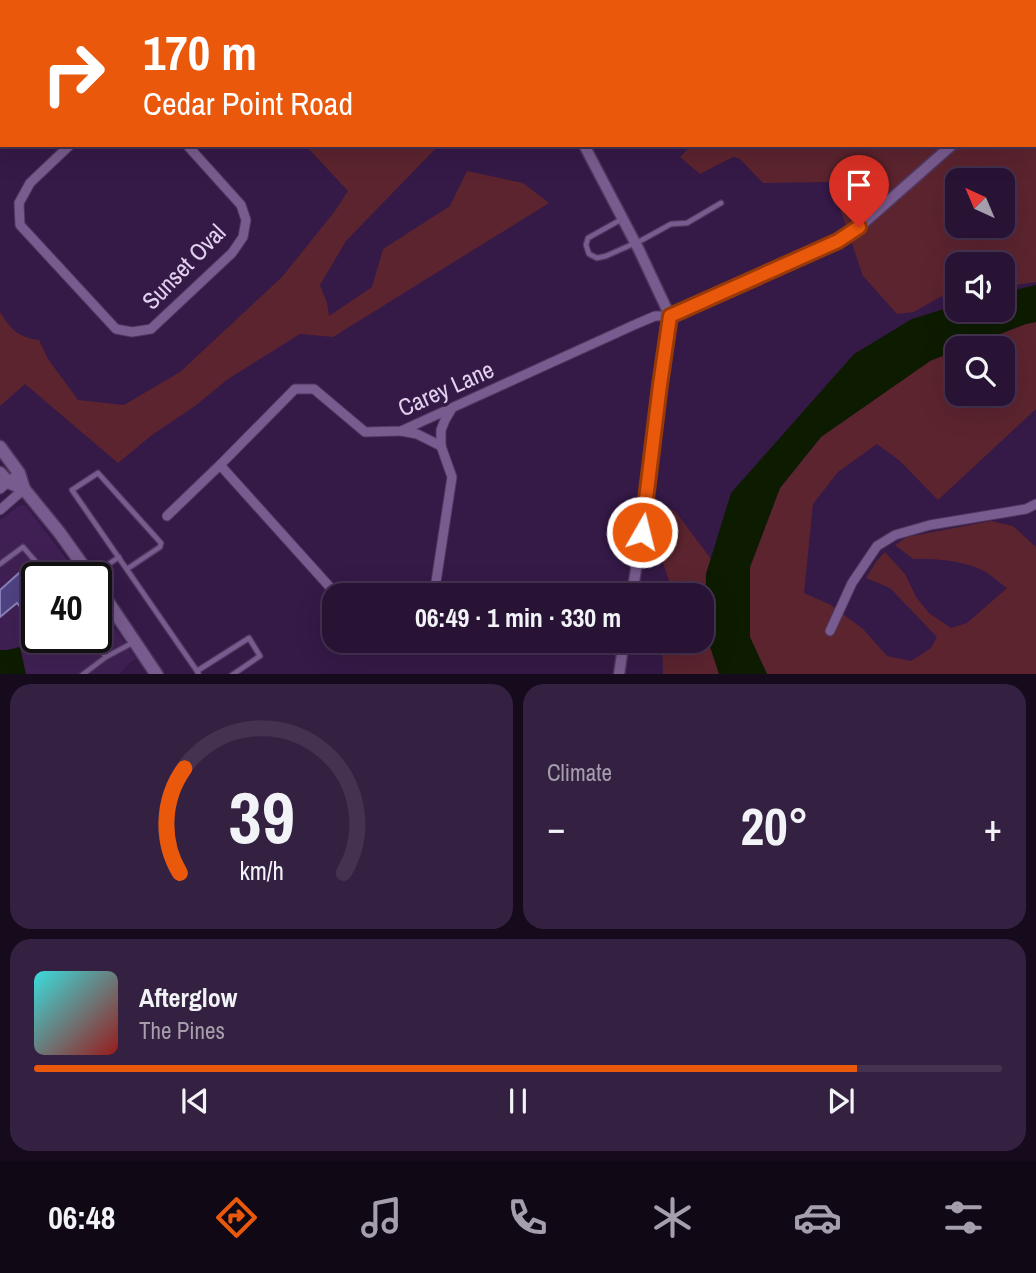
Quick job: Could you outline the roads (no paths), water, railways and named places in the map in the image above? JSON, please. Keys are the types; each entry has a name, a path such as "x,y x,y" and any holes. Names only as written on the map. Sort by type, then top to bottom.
{"main road":[{"path":"0,447 19,473 24,489 81,562"},
{"path":"3,482 24,489"},
{"path":"112,607 157,674"}],"street":[{"name":"Sunset Oval","path":"68,147 30,184 19,203 20,225 116,329 132,332 150,329 232,253 243,236 246,220 241,205 189,147"},
{"path":"585,147 670,316 634,583"},
{"path":"670,316 838,241 859,227 950,147"},
{"name":"Carey Lane","path":"167,516 295,388 314,389 365,432 401,432 634,325 655,316 670,316"},
{"path":"436,583 452,477 441,446 441,430 452,408"},
{"path":"401,432 417,434 441,446"},
{"path":"220,465 326,583"},
{"path":"3,482 19,473"},
{"path":"0,510 24,489"},
{"path":"830,631 852,583 877,546 895,535 930,525 1026,509 1036,504"},
{"path":"619,674 622,653"}],"lane":[{"path":"623,219 588,238 587,252 600,258 671,224 687,223 721,203"},
{"path":"127,569 160,547 161,543 99,473 72,490 198,673 249,638 260,656 232,674"},
{"path":"0,564 23,547 36,562"},
{"path":"112,563 119,557"},
{"path":"82,674 135,641"},
{"path":"103,653 106,657"}]}
